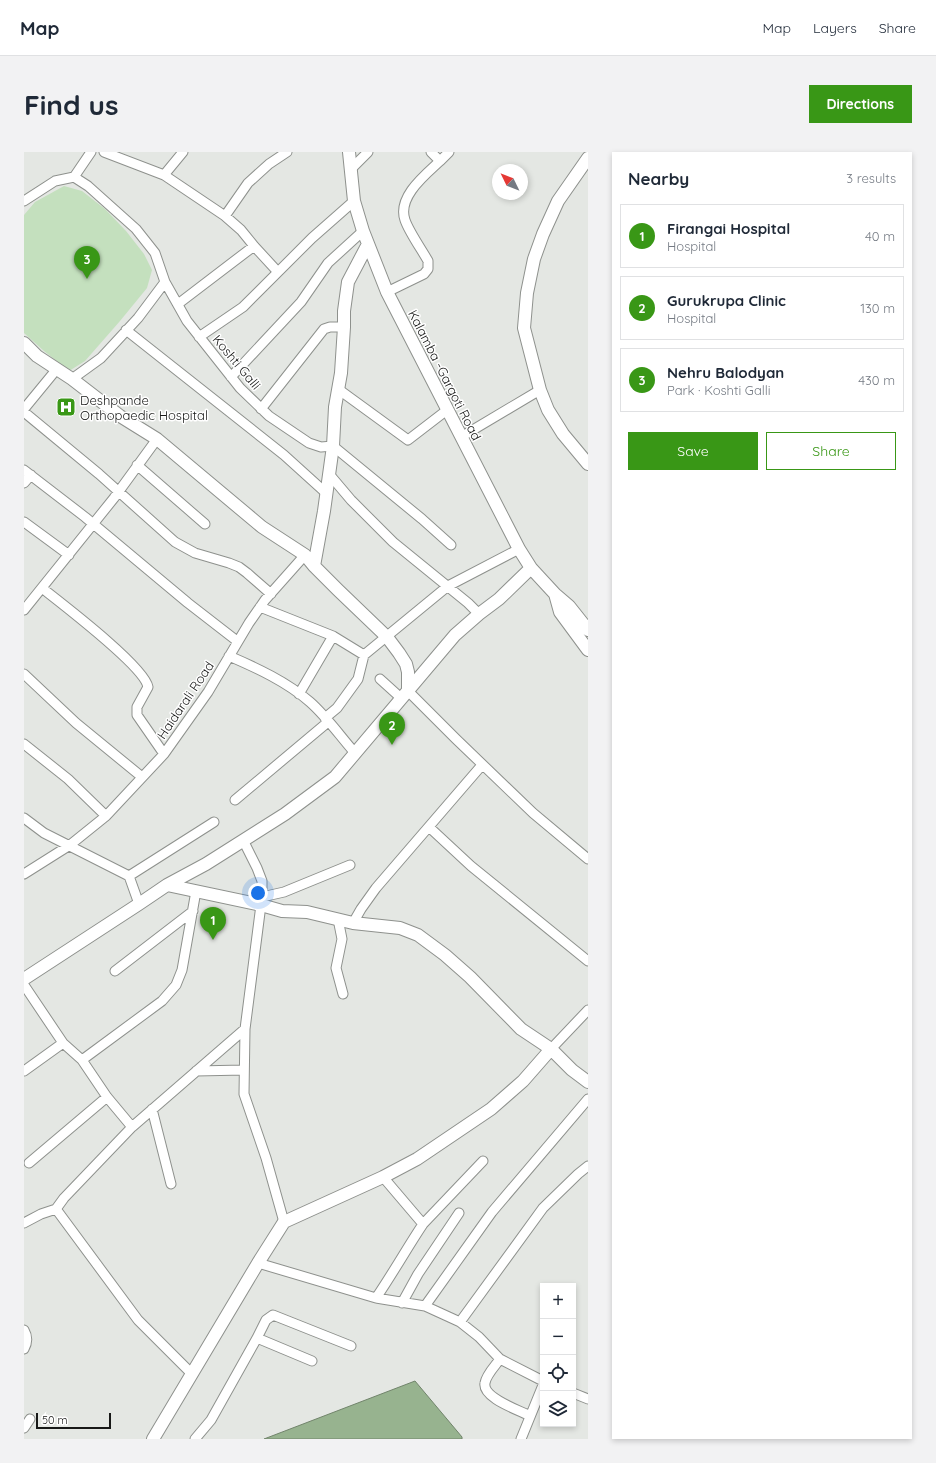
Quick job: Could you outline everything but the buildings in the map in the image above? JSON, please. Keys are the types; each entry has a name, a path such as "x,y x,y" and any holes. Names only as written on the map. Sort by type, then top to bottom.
{"street":[{"path":"24,202 55,181 74,177 91,152"},
{"path":"109,152 164,175 225,216 241,230 278,271"},
{"path":"164,175 183,152"},
{"path":"225,216 248,183 269,164 287,152"},
{"name":"Kalamba -Gargoti Road","path":"349,152 354,201 363,231 387,292 519,549 531,568 555,594 569,606 588,630"},
{"path":"351,169 368,152"},
{"path":"431,152 440,161"},
{"path":"387,292 424,274 428,268 428,261 405,220 404,205 408,195 417,184 449,152"},
{"path":"588,158 558,201 545,228 534,259 528,287 524,328 540,390 548,410 563,434 588,464"},
{"name":"Koshti Galli","path":"74,177 88,186 136,229 155,253 165,282 187,321 240,388 269,416 309,443 321,447 333,446"},
{"path":"199,336 243,307 312,238 354,201"},
{"path":"231,378 301,302 328,263 363,231"},
{"path":"314,566 333,446 335,407 341,373 344,311 348,282 368,244"},
{"path":"178,304 254,246"},
{"path":"72,379 101,358 138,318 165,282"},
{"path":"261,409 324,328 344,327"},
{"path":"126,330 278,451 326,493"},
{"path":"24,344 37,356 56,370 72,379 120,416 157,439 262,527 305,555 314,566 387,637 399,653 406,664 408,672 404,694"},
{"path":"56,370 24,410 175,542 195,552 238,567 271,594"},
{"path":"338,389 408,440 447,410"},
{"path":"461,437 540,390"},
{"path":"25,605 42,588 69,555 157,439"},
{"path":"333,446 422,519 451,545"},
{"path":"138,465 205,524"},
{"path":"24,483 27,472 93,524 159,580 238,641"},
{"path":"329,474 351,500 393,542 468,602 479,614"},
{"path":"24,522 69,555"},
{"path":"235,800 327,720 358,679 364,655 448,586 519,549"},
{"name":"Haidarali Road","path":"24,874 70,845 106,816 164,754 208,692 260,607 305,555"},
{"path":"24,980 167,885 206,864 285,814 335,778 454,635 499,599 531,568"},
{"path":"42,588 85,622 120,653 148,683 148,687 137,708 137,715 164,754"},
{"name":"Kalamba -Gargoti Road","path":"555,594 560,612 588,650"},
{"path":"260,607 333,636 364,655"},
{"path":"299,694 333,636"},
{"path":"229,656 256,668 299,694 327,720 356,753"},
{"path":"24,674 76,723 142,777"},
{"path":"380,679 404,694 482,764 533,813 588,859"},
{"path":"24,744 68,779 106,816"},
{"path":"354,923 361,909 376,888 482,764"},
{"path":"24,818 44,833 128,876 139,904"},
{"path":"128,876 214,822"},
{"path":"429,826 471,866 588,961"},
{"path":"243,840 262,881 262,901 245,1029 244,1094 266,1158 284,1222"},
{"path":"262,901 350,865"},
{"path":"167,885 262,901 282,911 307,912 354,923 400,928 418,935 445,954 470,976 521,1029 551,1049 572,1070 588,1082"},
{"path":"82,1060 162,1001 176,985 182,970 196,891"},
{"path":"115,971 193,911"},
{"path":"338,919 342,939 336,968 343,994"},
{"path":"24,985 63,1044 82,1060 107,1097 132,1127"},
{"path":"153,1439 284,1222 383,1177 417,1159 491,1109 523,1081 588,1010"},
{"path":"24,1223 41,1214 56,1209 64,1198 132,1127 245,1029"},
{"path":"24,1071 63,1044"},
{"path":"196,1071 244,1070"},
{"path":"29,1163 107,1097"},
{"path":"425,1306 492,1212 588,1099"},
{"path":"152,1109 171,1184"},
{"path":"376,1298 391,1276 402,1254 423,1224 483,1161"},
{"path":"460,1322 543,1208 588,1166"},
{"path":"383,1177 423,1224"},
{"path":"56,1209 138,1320 192,1374"},
{"path":"402,1303 418,1274 459,1213"},
{"path":"258,1263 376,1298 425,1306 460,1322 479,1337 500,1360 540,1380"},
{"path":"195,1439 210,1420 266,1320 273,1315 352,1346"},
{"path":"24,1330 27,1334 27,1342 24,1349"},
{"path":"257,1338 312,1361"},
{"path":"500,1360 488,1375 485,1384 486,1392 492,1398 530,1416"},
{"path":"521,1439 540,1391"},
{"path":"576,1394 588,1399"},
{"path":"24,1428 30,1419"}],"shaded area":[{"path":"64,186 82,191 105,209 126,231 144,254 152,270 147,288 120,321 85,361 69,371 24,333 24,215 35,202"},
{"path":"415,1381 462,1437 462,1439 264,1439"}],"place":[{"name":"Nehru Balodyan","path":"87,279"},
{"name":"Deshpande Orthopaedic Hospital","path":"66,407"},
{"name":"Gurukrupa Clinic","path":"392,745"},
{"name":"Firangai Hospital","path":"213,940"}]}
